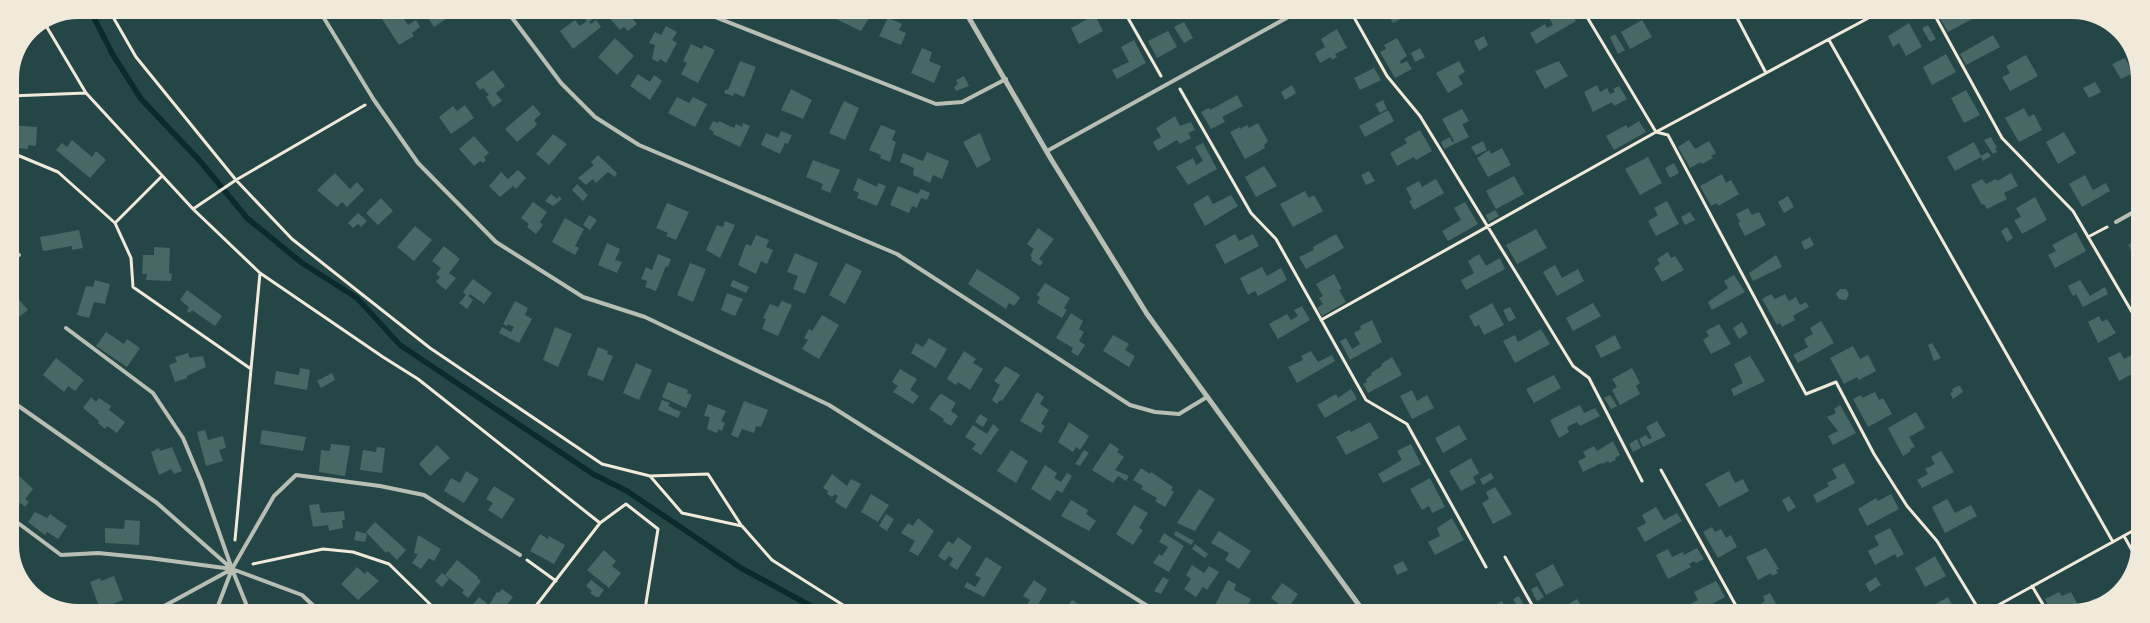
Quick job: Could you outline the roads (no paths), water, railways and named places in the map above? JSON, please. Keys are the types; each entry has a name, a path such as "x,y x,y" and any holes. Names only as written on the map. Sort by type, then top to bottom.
{"street":[{"path":"970,19 1047,151 1147,314 1358,604"}],"lane":[{"path":"324,19 374,100 418,163 496,242 583,297 645,317 828,404 1144,604"},
{"path":"513,19 561,82 595,117 639,145 897,254 1130,406 1155,412 1179,414 1207,397"},
{"path":"720,19 936,104 962,102 1006,79"},
{"path":"1047,151 1286,19"},
{"path":"2116,222 2131,214"},
{"path":"66,328 153,393 183,438 201,481 246,604"},
{"path":"19,406 157,503 232,569"},
{"path":"219,604 232,569 274,496 296,475 380,486 424,496 520,555"},
{"path":"19,524 62,555 98,553 232,569 302,596 311,604"},
{"path":"168,604 232,569"}],"waterway":[{"path":"95,19 113,55 141,99 200,161 247,218 302,263 357,298 400,345 593,474 627,491 741,568 807,604"}]}
